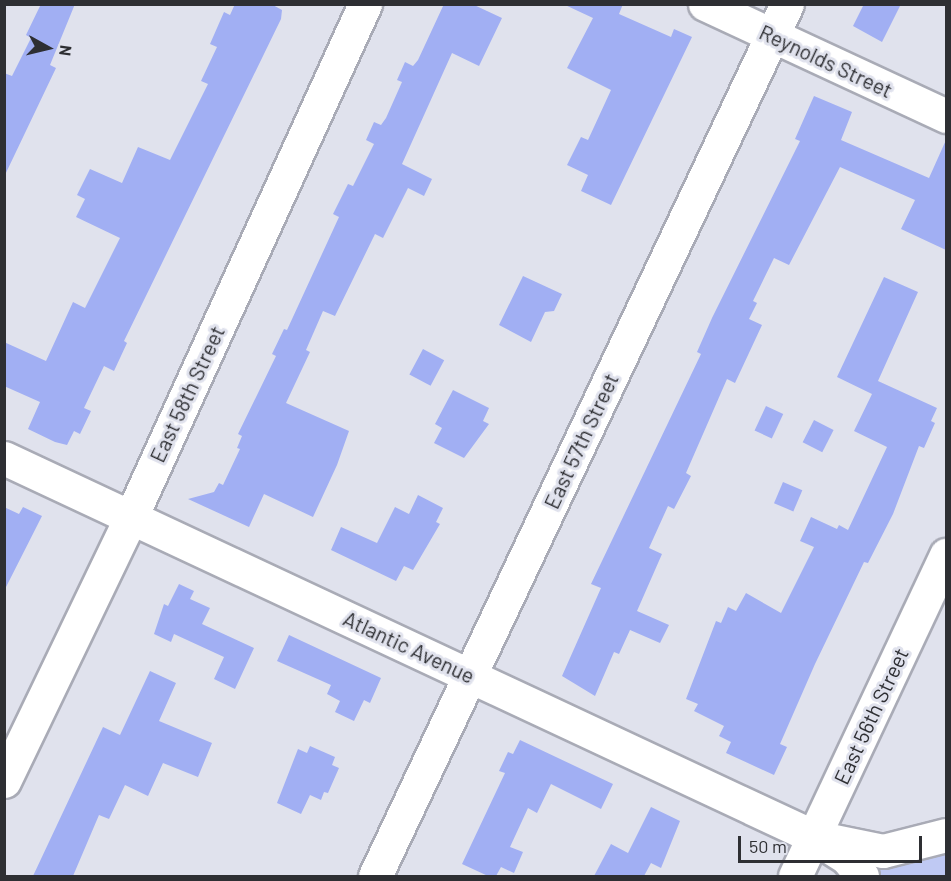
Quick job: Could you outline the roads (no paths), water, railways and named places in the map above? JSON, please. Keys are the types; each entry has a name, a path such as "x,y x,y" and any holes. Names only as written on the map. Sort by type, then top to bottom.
{"street":[{"name":"East 58th Street","path":"4,781 131,517 365,4"},
{"name":"Reynolds Street","path":"705,4 946,116"},
{"name":"East 57th Street","path":"375,876 787,4"},
{"name":"Atlantic Avenue","path":"4,458 814,837 846,857 862,876"},
{"name":"East 56th Street","path":"795,876 946,555"},
{"name":"Atlantic Avenue","path":"814,837 883,851 946,835"}]}
